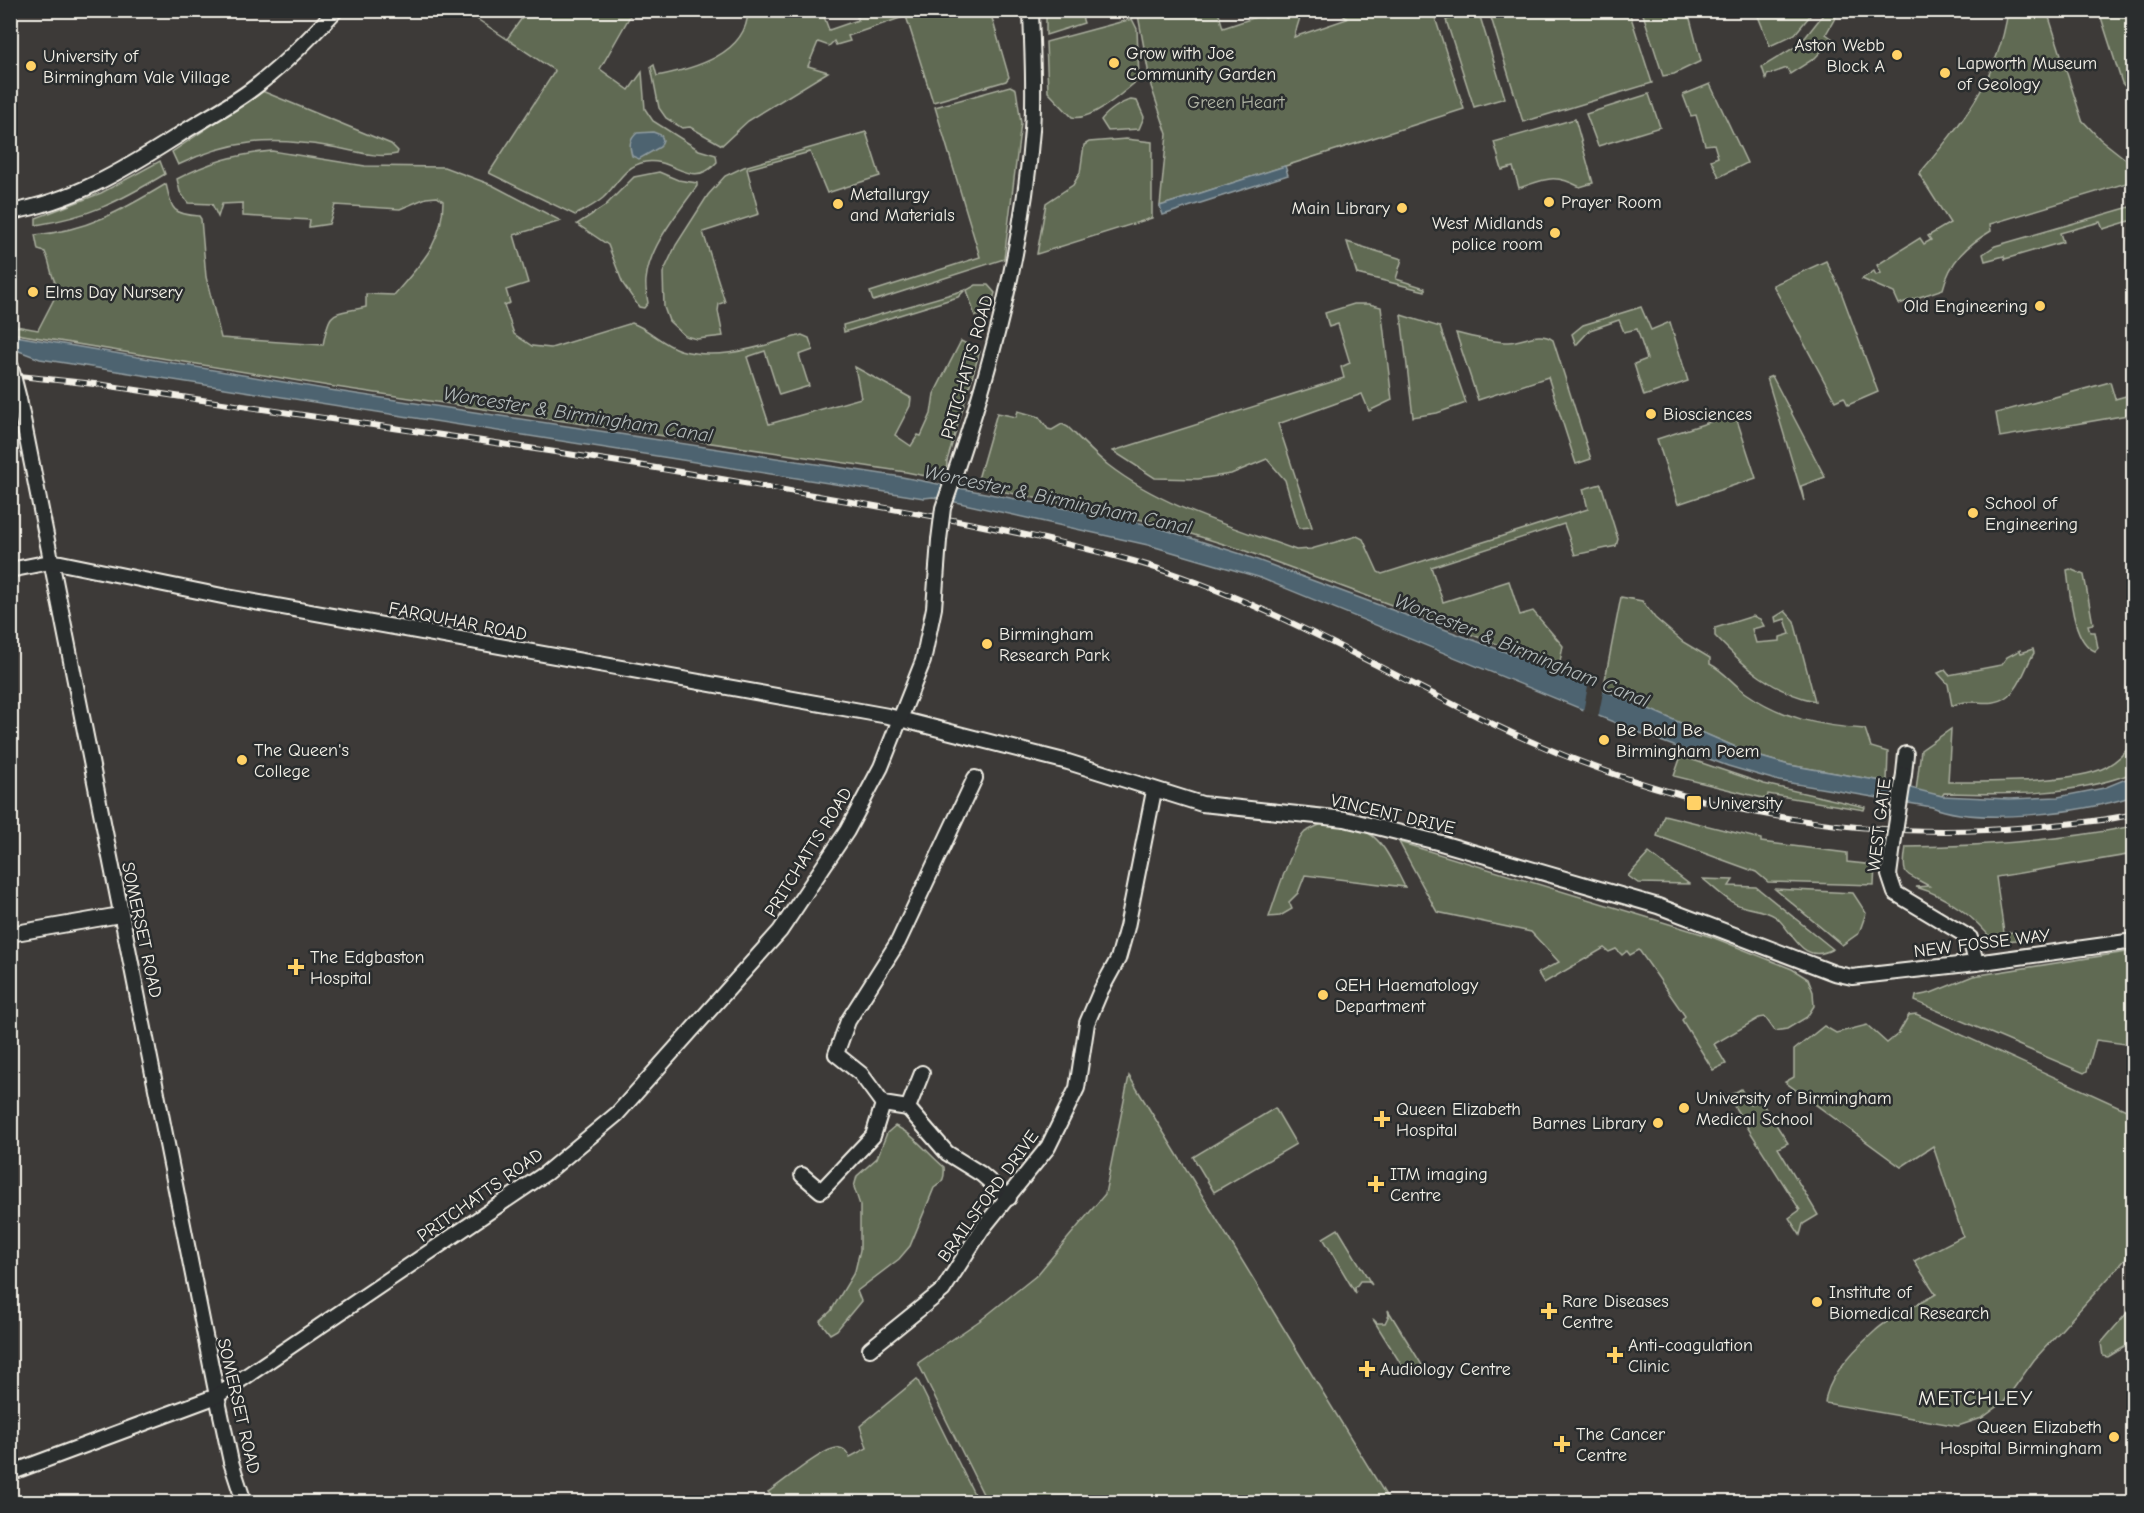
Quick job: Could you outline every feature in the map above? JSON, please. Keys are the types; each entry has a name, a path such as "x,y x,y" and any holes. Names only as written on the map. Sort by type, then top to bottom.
{"street":[{"path":"10,212 32,209 88,188 134,164 259,85 301,49 336,10"},
{"name":"PRITCHATTS ROAD","path":"10,1473 217,1396 546,1173 617,1114 750,966 801,902 847,831 881,767 923,661 934,608 943,508 980,398 1014,257 1032,129 1031,10"},
{"name":"SOMERSET ROAD","path":"10,364 20,399 50,562 217,1396 231,1462 244,1503"},
{"name":"FARQUHAR ROAD","path":"10,570 50,562 227,597 900,721"},
{"name":"VINCENT DRIVE","path":"900,721 1068,762 1154,791 1218,806 1344,819 1442,843 1658,906 1834,973"},
{"name":"WEST GATE","path":"1906,754 1888,875 1894,893 1966,934 1970,938 1976,963"},
{"path":"975,778 898,942 848,1021 836,1053 861,1074 883,1104 908,1108 947,1153 981,1174 1009,1198"},
{"name":"BRAILSFORD DRIVE","path":"870,1350 943,1290 982,1229 1048,1147 1077,1088 1087,1023 1118,959 1128,927 1154,791"},
{"path":"10,934 120,915"},
{"name":"NEW FOSSE WAY","path":"1834,973 1856,977 2133,941"},
{"path":"908,1108 922,1073"},
{"path":"802,1175 821,1191 873,1136 883,1104"}],"green space":[{"path":"1478,10 1505,98 1474,107 1446,20"},
{"path":"1756,10 1814,11 1795,34 1770,46"},
{"path":"527,11 628,11 630,16 600,69 629,90 642,72 645,109 653,121 699,150 716,155 717,162 699,174 655,162 638,164 626,172 600,201 575,215 489,173 555,71 507,39"},
{"path":"748,11 822,11 829,30 858,20 855,11 990,11 1009,77 1006,81 933,102 906,16 848,36 850,41 836,45 834,41 829,46 818,42 808,66 828,72 748,121 722,145 690,127 682,128 666,118 659,108 651,67 654,65 657,76 686,69 715,57 738,39 745,26"},
{"path":"1046,11 1080,11 1084,23 1046,35"},
{"name":"Green Heart","path":"1152,11 1218,11 1223,28 1262,15 1265,18 1289,11 1302,11 1294,37 1347,19 1339,11 1433,11 1464,109 1160,206 1167,134 1151,86 1138,15"},
{"path":"1489,11 1629,11 1652,83 1523,122"},
{"path":"1642,11 1688,11 1701,61 1674,74 1663,76"},
{"path":"1826,11 1839,11 1826,34 1833,39 1815,58 1790,74 1787,68 1767,75 1766,79 1762,67 1800,44"},
{"path":"2008,11 2047,11 2082,120 2100,139 2133,165 2133,181 1990,224 1991,231 1967,248 1955,262 1943,289 1899,304 1894,293 1862,279 1874,271 1876,275 1881,273 1877,265 1920,238 1924,244 1931,240 1928,236 1950,223 1919,174 1964,118 1987,79 1996,58"},
{"path":"2099,11 2133,11 2133,95 2122,83"},
{"path":"1132,19 1137,29 1139,79 1117,98 1098,110 1089,115 1072,117 1048,92 1046,42"},
{"path":"1710,84 1747,163 1719,177 1711,160 1718,157 1714,144 1705,145 1696,115 1691,116 1683,95"},
{"path":"1010,86 1016,89 1021,123 1004,259 873,301 870,292 980,257 935,107"},
{"path":"262,91 391,144 398,151 397,154 373,155 311,144 272,141 235,145 197,156 178,165 172,152"},
{"path":"1649,94 1660,127 1598,146 1586,114"},
{"path":"1131,100 1137,101 1144,117 1139,129 1108,131 1101,120 1114,108"},
{"path":"1575,119 1593,183 1580,187 1563,180 1550,179 1519,188 1513,167 1502,170 1494,142"},
{"path":"866,132 880,176 827,193 810,152 747,169 759,214 703,232 725,302 719,304 718,311 723,336 697,339 685,336 669,321 664,307 663,273 676,245 708,195 725,176 744,167"},
{"path":"1126,139 1152,142 1152,218 1037,254 1046,203 1073,185 1080,173 1084,145 1089,142"},
{"path":"272,151 365,166 444,167 492,185 561,221 514,235 528,283 506,290 510,303 504,305 514,334 532,346 551,348 632,323 673,347 695,353 742,351 802,335 809,338 813,350 799,355 809,386 779,395 765,351 747,357 769,424 861,398 855,367 911,398 910,406 895,435 911,446 918,435 921,436 931,414 934,394 961,341 980,351 947,461 946,480 906,472 329,386 11,333 10,325 38,330 55,297 57,286 45,252 38,250 35,235 71,229 104,218 166,184 174,209 183,214 199,216 201,219 206,277 221,338 323,345 330,319 334,315 366,307 366,294 394,295 421,263 434,241 442,216 443,201 437,197 426,198 400,209 335,205 329,224 309,227 310,220 243,216 243,203 222,204 218,217 212,204 188,203 180,192 177,179 189,173 223,160"},
{"path":"160,161 165,174 133,193 89,212 36,225 36,218 101,193"},
{"path":"659,172 678,180 697,183 697,186 658,242 648,267 646,289 648,303 644,308 639,307 623,284 608,245 577,224 605,206 634,177"},
{"path":"2133,206 2133,220 2103,229 2100,222 2060,233 2063,242 2005,259 2004,256 1985,261 1983,254 1995,246"},
{"path":"1347,242 1402,259 1396,279 1425,288 1425,291 1357,274"},
{"path":"1826,261 1840,289 1878,392 1848,405 1844,397 1835,401 1773,285"},
{"path":"976,285 988,285 995,293 988,315 975,316 967,290"},
{"path":"965,290 958,297 844,332 843,325"},
{"path":"1354,304 1381,307 1392,400 1369,411 1362,394 1278,424 1312,527 1299,528 1285,480 1267,459 1231,474 1198,479 1155,478 1113,451 1344,378 1341,367 1350,363 1338,324 1329,327 1325,313"},
{"path":"1641,307 1651,330 1670,322 1688,381 1644,396 1634,364 1647,359 1637,329 1624,332 1619,320 1590,330 1576,345 1572,334 1583,325"},
{"path":"1401,315 1440,327 1466,403 1437,413 1413,417"},
{"path":"1456,333 1501,342 1514,342 1537,336 1553,340 1591,459 1576,464 1548,377 1478,400"},
{"path":"1772,376 1825,477 1801,486 1804,501 1767,378"},
{"path":"2110,382 2115,399 2133,394 2133,414 2000,437 1996,413"},
{"path":"1018,411 1039,417 1048,429 1052,430 1062,424 1068,427 1103,461 1129,480 1151,493 1223,524 1296,550 1311,549 1357,536 1363,539 1378,572 1382,574 1588,509 1583,489 1601,484 1618,539 1616,546 1575,555 1564,524 1431,567 1443,602 1509,581 1520,615 1533,611 1563,646 1559,667 1243,550 1152,522 976,486 997,413 1016,417"},
{"path":"1735,414 1756,478 1678,504 1657,439"},
{"path":"2070,569 2084,575 2093,624 2088,625 2090,632 2095,632 2098,648 2095,651 2081,638 2077,627 2069,591 2067,570"},
{"path":"1621,597 1642,601 1655,618 1683,642 1710,658 1710,664 1760,702 1803,720 1865,729 1871,747 1888,752 1887,782 1789,765 1754,755 1603,690"},
{"path":"1785,611 1794,621 1815,701 1772,685 1748,668 1715,636 1715,628 1753,616 1760,619 1764,626 1752,629 1756,643 1780,641 1780,637 1790,634 1785,619 1776,622 1775,617"},
{"path":"2033,649 2034,653 2019,682 2007,697 1994,702 1966,702 1952,706 1948,684 1938,673 1945,670 1949,675 2001,665 2007,657 2020,650 2021,653"},
{"path":"1951,729 1948,782 2052,779 2074,776 2106,767 2124,753 2133,742 2133,773 2087,786 2016,794 1944,793 1942,796 1916,791 1921,750"},
{"path":"1681,756 1764,784 1865,807 1864,810 1768,794 1767,799 1674,776"},
{"path":"1664,815 1761,839 1761,842 1847,853 1847,862 1875,865 1874,885 1768,882 1756,872 1657,836"},
{"path":"1323,823 1356,828 1376,839 1390,858 1405,887 1305,875 1298,893 1289,902 1292,909 1280,916 1269,917 1284,872 1300,838 1305,832"},
{"path":"2133,826 2133,854 1996,877 2004,933 2014,932 2016,940 1994,942 1960,908 1916,887 1929,886 1910,876 1904,864 1906,847 2020,842"},
{"path":"1399,842 1712,937 1792,969 1808,979 1813,992 1814,1006 1807,1017 1787,1029 1775,1031 1765,1017 1759,1018 1714,1044 1726,1064 1713,1070 1682,1020 1685,1016 1639,950 1630,955 1627,951 1622,955 1616,949 1609,952 1604,948 1544,983 1538,973 1559,962 1531,932 1437,912"},
{"path":"1649,853 1689,884 1638,883 1628,876"},
{"path":"1703,879 1733,880 1729,886 1756,887 1833,949 1822,953 1806,950 1799,945 1776,917 1766,912 1737,905"},
{"path":"1775,889 1853,893 1866,913 1859,933 1842,945"},
{"path":"2133,951 2133,1045 2096,1040 2087,1071 2084,1073 1915,1001 1916,996 1931,993 1973,976"},
{"path":"1916,1014 2133,1113 2133,1251 2034,1360 2004,1402 1982,1418 1958,1426 1825,1403 1831,1383 1859,1346 1888,1321 1936,1294 1914,1261 1963,1236 1933,1146 1901,1167 1785,1082 1794,1077 1794,1050 1824,1026 1836,1033 1867,1025 1887,1043 1898,1034 1909,1015"},
{"path":"1129,1076 1390,1502 987,1502 918,1363 982,1319 1037,1275 1105,1194"},
{"path":"1741,1089 1750,1105 1760,1100 1788,1143 1778,1148 1818,1215 1803,1224 1800,1235 1789,1218 1800,1210 1732,1103 1736,1100 1732,1094"},
{"path":"1275,1108 1296,1144 1214,1192 1193,1157"},
{"path":"895,1126 914,1139 944,1167 944,1177 934,1188 910,1246 899,1259 857,1291 861,1301 837,1330 830,1334 820,1321 831,1311 855,1271 860,1250 860,1205 854,1187 857,1176 877,1158 887,1133"},
{"path":"1338,1229 1372,1285 1368,1281 1360,1281 1355,1288 1356,1294 1323,1238"},
{"path":"2133,1306 2133,1342 2108,1357 2103,1356 2101,1343"},
{"path":"1388,1310 1422,1365 1407,1374 1373,1319 1377,1323 1385,1323 1389,1315"},
{"path":"917,1379 978,1502 767,1502 773,1498 768,1492 825,1452 840,1448 845,1450 850,1457 867,1448 860,1426"}],"water":[{"path":"653,132 661,135 663,140 660,147 639,159 632,156 630,143 632,138 637,133"},
{"path":"1285,166 1288,175 1163,215 1160,206"},
{"path":"10,335 330,390 902,477 1150,525 1241,554 1522,658 1626,699 1754,755 1789,765 1887,782 1942,796 2009,799 2058,797 2104,788 2133,776 2133,796 2061,812 1976,816 1779,781 1728,766 1655,739 1258,577 1148,545 933,497 924,498 40,359 11,348"}],"pier":[{"path":"1589,681 1604,687 1598,718 1583,712"}],"railway":[{"path":"10,375 104,385 670,470 942,518 1086,549 1133,561 1227,594 1273,614 1497,726 1560,754 1624,778 1690,797 1756,812 1824,823 1892,830 1960,831 2069,824 2134,814"}],"place":[{"name":"Aston Webb Block A","path":"1897,55"},
{"name":"Grow with Joe Community Garden","path":"1114,63"},
{"name":"University of Birmingham Vale Village","path":"31,66"},
{"name":"Lapworth Museum of Geology","path":"1945,73"},
{"name":"Prayer Room","path":"1549,202"},
{"name":"Metallurgy and Materials","path":"838,204"},
{"name":"Main Library","path":"1402,208"},
{"name":"West Midlands police room","path":"1555,233"},
{"name":"Elms Day Nursery","path":"33,292"},
{"name":"Old Engineering","path":"2040,306"},
{"name":"Biosciences","path":"1651,414"},
{"name":"School of Engineering","path":"1973,513"},
{"name":"Birmingham Research Park","path":"987,644"},
{"name":"Be Bold Be Birmingham Poem","path":"1604,740"},
{"name":"The Queen's College","path":"242,760"},
{"name":"University","path":"1694,803"},
{"name":"The Edgbaston Hospital","path":"296,967"},
{"name":"QEH Haematology Department","path":"1323,995"},
{"name":"University of Birmingham Medical School","path":"1684,1108"},
{"name":"Queen Elizabeth Hospital","path":"1382,1119"},
{"name":"Barnes Library","path":"1658,1123"},
{"name":"ITM imaging Centre","path":"1376,1184"},
{"name":"Institute of Biomedical Research","path":"1817,1302"},
{"name":"Rare Diseases Centre","path":"1549,1311"},
{"name":"Anti-coagulation Clinic","path":"1615,1355"},
{"name":"Audiology Centre","path":"1367,1369"},
{"name":"Queen Elizabeth Hospital Birmingham","path":"2114,1437"},
{"name":"The Cancer Centre","path":"1562,1444"}],"district":[{"name":"METCHLEY","path":"1976,1398"}],"water label":[{"name":"Worcester & Birmingham Canal","path":"578,414"},
{"name":"Worcester & Birmingham Canal","path":"1058,499"},
{"name":"Worcester & Birmingham Canal","path":"1522,650"}]}
